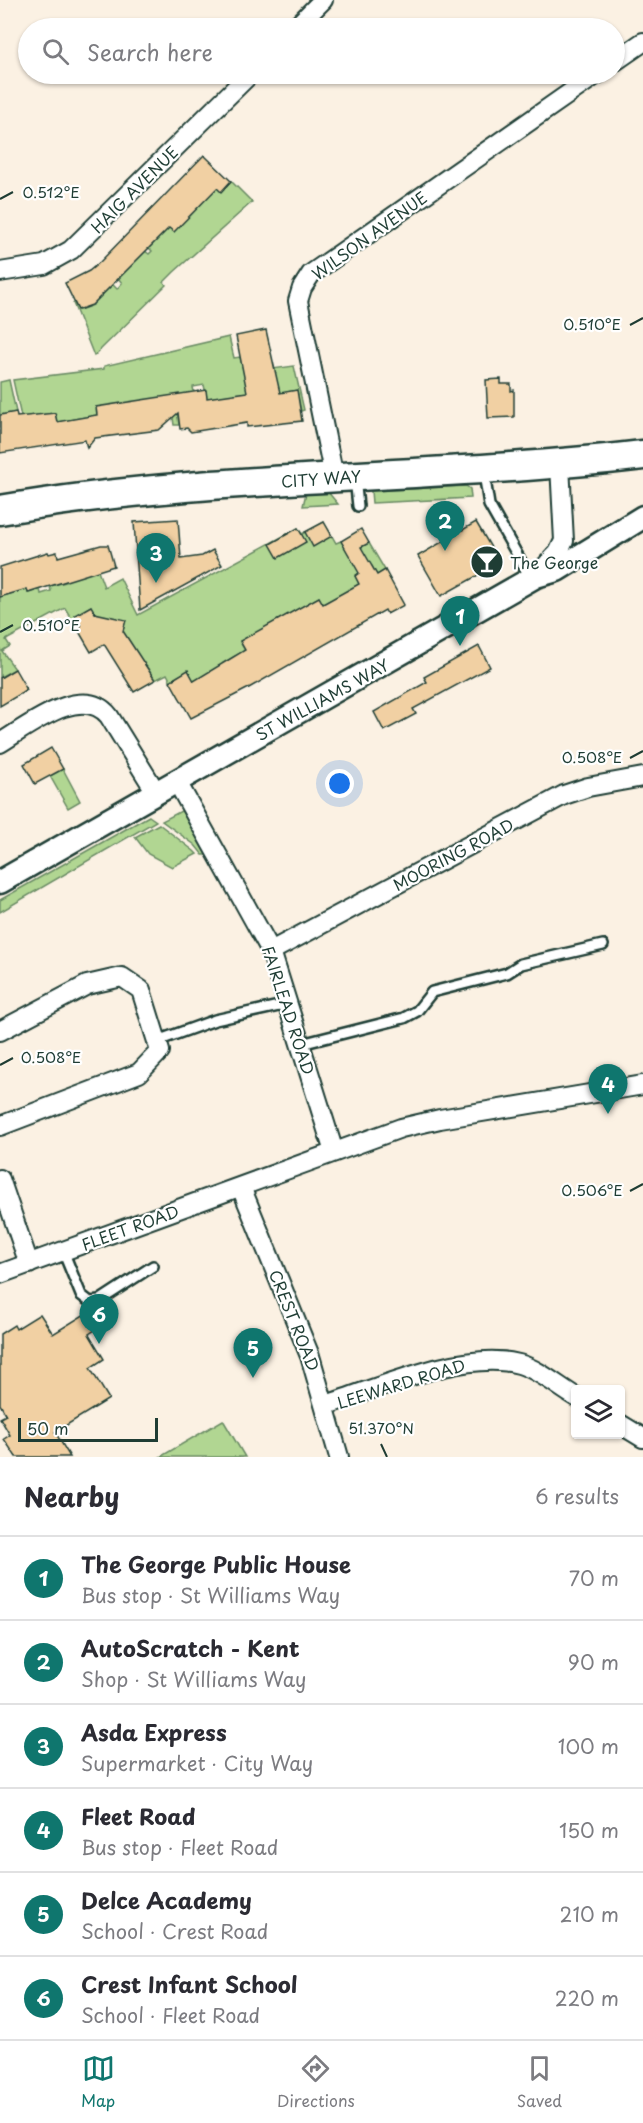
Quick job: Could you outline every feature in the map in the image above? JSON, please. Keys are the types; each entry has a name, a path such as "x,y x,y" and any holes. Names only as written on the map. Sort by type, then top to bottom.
{"main road":[{"name":"CITY WAY","path":"0,510 122,492 344,476 560,465 643,455"}],"street":[{"path":"305,18 323,0"},
{"path":"625,55 643,42"},
{"name":"HAIG AVENUE","path":"0,272 44,265 71,250 240,84"},
{"name":"WILSON AVENUE","path":"344,476 298,301 306,281 311,274 583,84"},
{"path":"533,577 558,553 565,532 560,465"},
{"name":"ST WILLIAMS WAY","path":"0,882 533,577 556,570 592,550 643,517"},
{"path":"565,532 583,540 592,550"},
{"path":"0,743 71,704 92,704 109,716 156,792"},
{"name":"MOORING ROAD","path":"271,951 564,795 588,787 643,777"},
{"name":"FAIRLEAD ROAD","path":"176,780 271,951 334,1152"},
{"path":"0,1031 87,985 122,976 141,990 160,1051 139,1073 0,1126"},
{"name":"FLEET ROAD","path":"0,1274 334,1152 431,1120 643,1085"},
{"path":"0,1179 29,1264"},
{"name":"CREST ROAD","path":"241,1187 310,1356 326,1405 339,1457"},
{"name":"LEEWARD ROAD","path":"326,1405 443,1367 481,1360 520,1364 571,1394"},
{"path":"625,1427 643,1438"}],"lane":[{"path":"484,469 486,499 533,577"},
{"path":"344,476 358,506"},
{"path":"301,1044 404,1018 419,1010 432,992 507,973 521,964 603,945"},
{"path":"157,1041 215,1020 288,1004"},
{"path":"63,1251 81,1295 90,1302 99,1301 153,1266"}],"green space":[{"path":"231,181 252,202 174,272 164,282 166,285 94,356 73,303 80,310 93,305 89,295 112,284 117,289 122,283 118,278 145,251 149,254 152,251 149,248 184,210 190,216 216,187 221,191"},
{"path":"229,337 234,358 240,357 244,373 294,366 304,410 301,411 297,390 280,393 257,403 246,416 243,424 238,394 209,398 214,428 204,385 193,387 195,398 177,411 179,425 174,425 170,396 97,415 57,422 55,413 21,417 13,380 104,369 104,366"},
{"path":"9,380 16,412 0,415 0,382"},
{"path":"466,486 470,489 471,498 372,503 371,491"},
{"path":"327,491 338,504 303,506 306,493"},
{"path":"324,522 336,543 341,541 349,554 369,543 385,570 377,575 372,566 355,576 359,584 323,604 319,597 240,642 261,678 239,663 235,656 223,663 226,670 201,693 188,671 173,679 182,695 179,697 167,674 155,680 147,667 118,654 124,626 99,620 91,606 75,615 81,626 77,628 65,608 6,640 10,646 2,651 15,669 0,677 0,590 2,596 17,592 23,575 29,593 40,589 41,594 51,591 50,586 66,582 61,567 98,571 104,587 120,578 138,615 298,528 302,534"},
{"path":"63,769 80,801 68,808 50,776"},
{"path":"181,811 184,812 209,855 203,855 195,845 162,821"},
{"path":"149,816 156,821 0,912 0,900"},
{"path":"159,824 197,854 172,867 148,854 135,837"},
{"path":"223,1420 245,1457 160,1457"}],"building":[{"path":"204,155 231,181 221,192 217,188 174,232 169,228 92,305 78,310 65,283 89,271 100,262"},
{"path":"266,330 280,393 297,390 302,421 247,427 247,423 191,432 187,428 180,429 178,413 159,430 95,438 87,448 85,440 0,453 0,415 16,412 17,417 55,413 57,422 97,415 96,407 206,390 207,398 247,392 236,336"},
{"path":"501,379 501,384 511,384 511,391 514,390 514,417 488,418 486,380"},
{"path":"178,519 181,559 202,556 213,550 222,565 140,610 134,522"},
{"path":"324,522 332,536 313,547 305,532"},
{"path":"476,522 500,563 441,596 418,556"},
{"path":"298,528 306,542 278,558 270,544"},
{"path":"361,529 369,543 361,547 377,575 385,570 404,605 387,614 385,610 247,689 191,718 170,681 188,670 194,681 245,650 240,641 319,597 323,604 359,584 355,576 359,573 341,541"},
{"path":"108,545 114,566 28,593 27,589 0,597 0,567 48,552 49,554 57,552 58,557"},
{"path":"91,606 95,613 126,620 123,631 155,680 134,692 104,644 91,652 77,628 81,626 75,615"},
{"path":"479,646 490,667 413,709 416,714 384,731 374,712 427,682 424,677"},
{"path":"15,669 27,690 0,706 0,678"},
{"path":"51,748 63,769 35,784 24,764"},
{"path":"40,1314 53,1334 85,1314 95,1330 89,1334 104,1359 90,1368 109,1399 55,1432 70,1457 16,1457 4,1439 10,1435 0,1418 6,1415 0,1404 0,1334 14,1325 16,1329"}],"place":[{"name":"AutoScratch - Kent","path":"445,551"},
{"name":"The George","path":"487,562"},
{"name":"Asda Express","path":"156,583"},
{"name":"The George Public House","path":"460,646"},
{"name":"Fleet Road","path":"608,1114"},
{"name":"Crest Infant School","path":"99,1344"},
{"name":"Delce Academy","path":"253,1378"}]}
